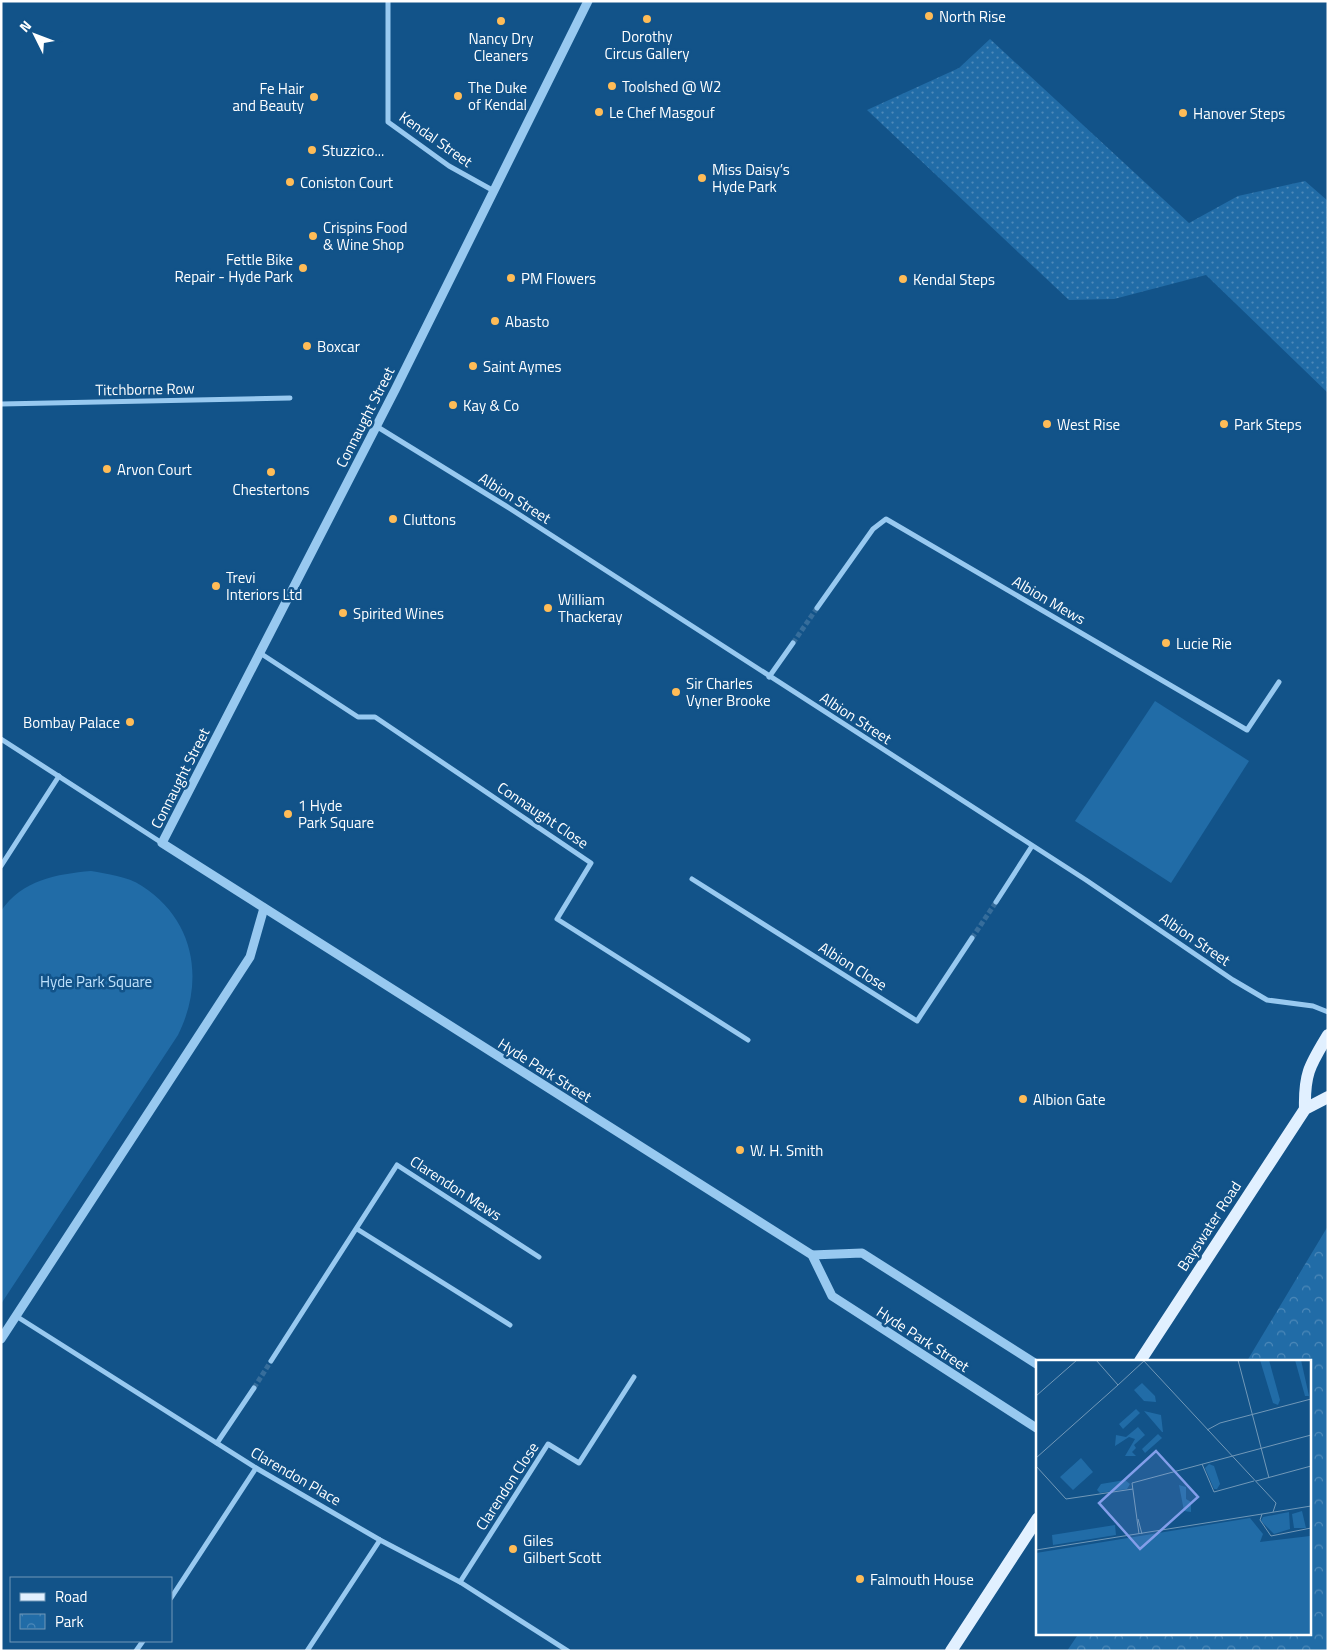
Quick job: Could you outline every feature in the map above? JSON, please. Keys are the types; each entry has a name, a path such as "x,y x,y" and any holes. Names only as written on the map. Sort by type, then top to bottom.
{"main road":[{"path":"1305,1109 1304,1088 1308,1067 1328,1035"},
{"name":"Bayswater Road","path":"1141,1360 1305,1109 1328,1097"},
{"path":"951,1651 1036,1521"}],"street":[{"name":"Kendal Street","path":"388,1 388,122 449,166 494,191"},
{"name":"Connaught Street","path":"162,843 376,426 588,1"},
{"name":"Titchborne Row","path":"1,404 290,398"},
{"name":"Albion Street","path":"376,426 514,512 1267,1000 1313,1006 1328,1012"},
{"name":"Albion Mews","path":"817,608 873,528 886,520 1247,730 1279,682"},
{"path":"770,677 794,643"},
{"name":"Connaught Close","path":"260,653 358,717 376,717 591,863 557,919 748,1040"},
{"path":"1,739 264,908 250,956 1,1339"},
{"path":"1,866 59,776"},
{"path":"996,902 1032,846"},
{"name":"Albion Close","path":"692,879 917,1021 972,938"},
{"name":"Hyde Park Street","path":"264,908 812,1255 832,1296 1036,1428"},
{"name":"Clarendon Mews","path":"271,1362 397,1165 540,1257"},
{"path":"357,1229 510,1325"},
{"path":"812,1255 862,1252 1036,1364"},
{"name":"Clarendon Place","path":"16,1316 256,1468 380,1540 460,1582 568,1651"},
{"name":"Clarendon Close","path":"460,1582 548,1444 579,1463 634,1377"},
{"path":"217,1443 254,1388"},
{"path":"172,1596 256,1468"},
{"path":"307,1651 380,1540"}],"green space":[{"path":"990,39 1189,223 1238,196 1305,181 1328,201 1328,393 1206,275 1114,299 1069,300 867,110 959,68"},
{"path":"1155,701 1249,761 1171,883 1075,821"},
{"name":"Hyde Park Square","path":"91,871 117,876 142,886 160,900 174,916 184,934 190,953 192,973 191,994 178,1035 1,1304 1,911 19,892 41,881 66,874"},
{"path":"1328,1226 1328,1651 1067,1651 1078,1634 1312,1634 1312,1360 1248,1360"}],"tunnel":[{"path":"793,643 817,608"},
{"path":"972,938 996,902"},
{"path":"254,1388 271,1361"}],"place":[{"name":"North Rise","path":"929,16"},
{"name":"Dorothy Circus Gallery","path":"647,19"},
{"name":"Nancy Dry Cleaners","path":"501,21"},
{"name":"Toolshed @ W2","path":"612,86"},
{"name":"The Duke of Kendal","path":"458,96"},
{"name":"Fe Hair and Beauty","path":"314,97"},
{"name":"Le Chef Masgouf","path":"599,112"},
{"name":"Hanover Steps","path":"1183,113"},
{"name":"Stuzzico...","path":"312,150"},
{"name":"Miss Daisy’s Hyde Park","path":"702,178"},
{"name":"Coniston Court","path":"290,182"},
{"name":"Crispins Food & Wine Shop","path":"313,236"},
{"name":"Fettle Bike Repair - Hyde Park","path":"303,268"},
{"name":"PM Flowers","path":"511,278"},
{"name":"Kendal Steps","path":"903,279"},
{"name":"Abasto","path":"495,321"},
{"name":"Boxcar","path":"307,346"},
{"name":"Saint Aymes","path":"473,366"},
{"name":"Kay & Co","path":"453,405"},
{"name":"West Rise","path":"1047,424"},
{"name":"Park Steps","path":"1224,424"},
{"name":"Arvon Court","path":"107,469"},
{"name":"Chestertons","path":"271,472"},
{"name":"Cluttons","path":"393,519"},
{"name":"Trevi Interiors Ltd","path":"216,586"},
{"name":"William Thackeray","path":"548,608"},
{"name":"Spirited Wines","path":"343,613"},
{"name":"Lucie Rie","path":"1166,643"},
{"name":"Sir Charles Vyner Brooke","path":"676,692"},
{"name":"Bombay Palace","path":"130,722"},
{"name":"1 Hyde Park Square","path":"288,814"},
{"name":"Albion Gate","path":"1023,1099"},
{"name":"W. H. Smith","path":"740,1150"},
{"name":"Giles Gilbert Scott","path":"513,1549"},
{"name":"Falmouth House","path":"860,1579"}]}
